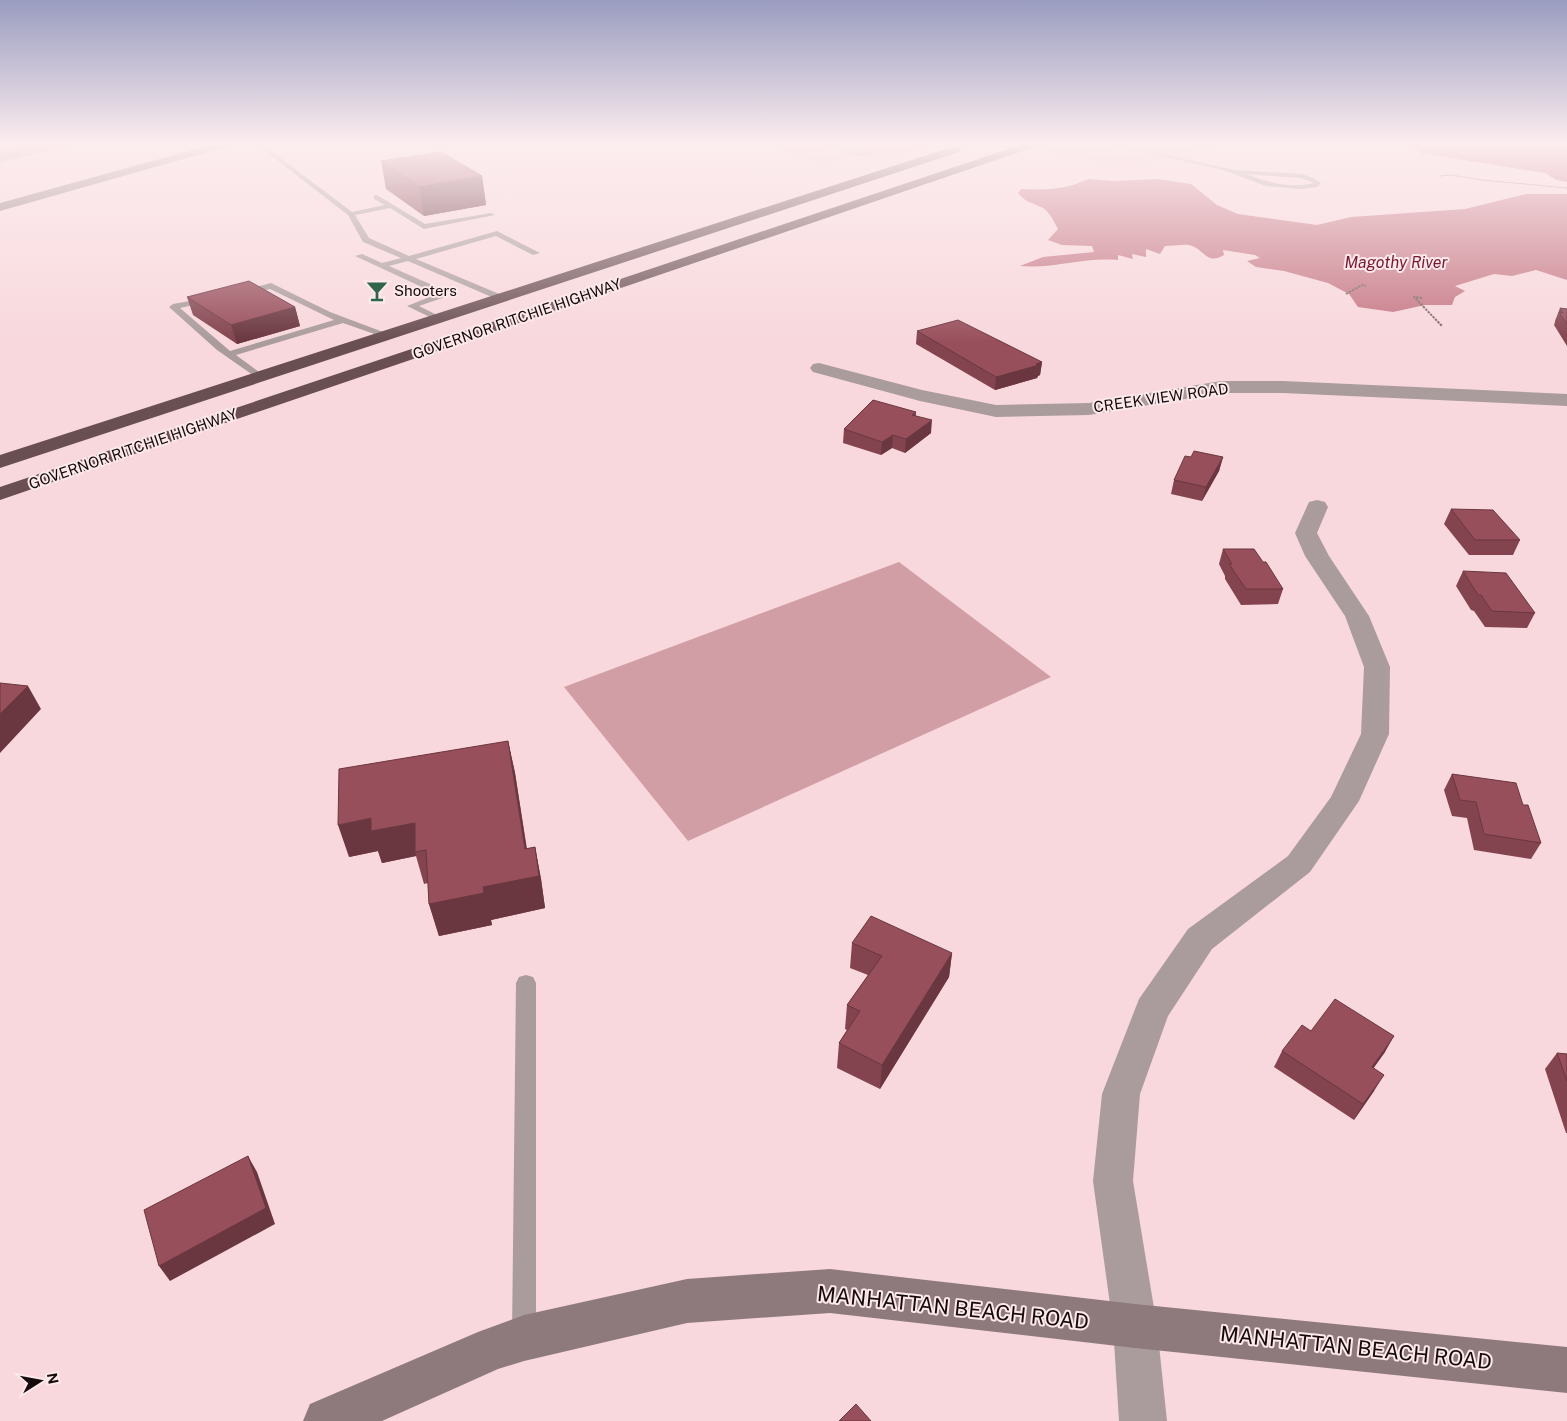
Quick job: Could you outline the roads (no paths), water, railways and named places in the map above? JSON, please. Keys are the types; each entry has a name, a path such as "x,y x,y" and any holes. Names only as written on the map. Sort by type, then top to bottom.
{"highway":[{"name":"GOVERNOR RITCHIE HIGHWAY","path":"0,462 770,210"},
{"name":"GOVERNOR RITCHIE HIGHWAY","path":"0,494 837,210"}],"street":[{"name":"CREEK VIEW ROAD","path":"820,368 920,395 996,411 1089,408 1221,387 1283,387 1567,400"},
{"path":"1142,1421 1135,1326 1113,1181 1122,1094 1152,1010 1200,938 1299,864 1344,801 1375,734 1376,667 1357,616 1317,556 1306,533 1317,507"},
{"name":"MANHATTAN BEACH ROAD","path":"327,1421 494,1348 524,1338 687,1301 830,1291 1135,1326 1567,1370"}],"lane":[{"path":"346,210 351,214 366,240 501,298"},
{"path":"351,214 370,210"},
{"path":"399,210 424,227 491,215"},
{"path":"382,266 497,233 536,253"},
{"path":"359,256 445,294 411,306 439,318"},
{"path":"236,294 272,286 327,314 386,335"},
{"path":"218,298 173,307 228,354 260,377"},
{"path":"228,354 342,320"},
{"path":"524,1338 526,983"}],"water":[{"name":"Magothy River","path":"1229,210 1238,214 1317,225 1351,217 1446,210 1567,210 1567,280 1536,270 1512,276 1494,274 1455,286 1465,291 1455,297 1452,305 1425,305 1393,312 1358,307 1349,294 1328,283 1284,271 1256,267 1247,261 1260,258 1255,255 1223,250 1224,255 1213,258 1189,245 1165,246 1160,254 1146,249 1146,257 1132,254 1133,259 1118,255 1118,260 1093,260 1045,266 1020,266 1043,257 1094,252 1092,246 1062,245 1048,240 1058,229 1046,211"}],"place":[{"name":"Shooters","path":"377,291"}]}
